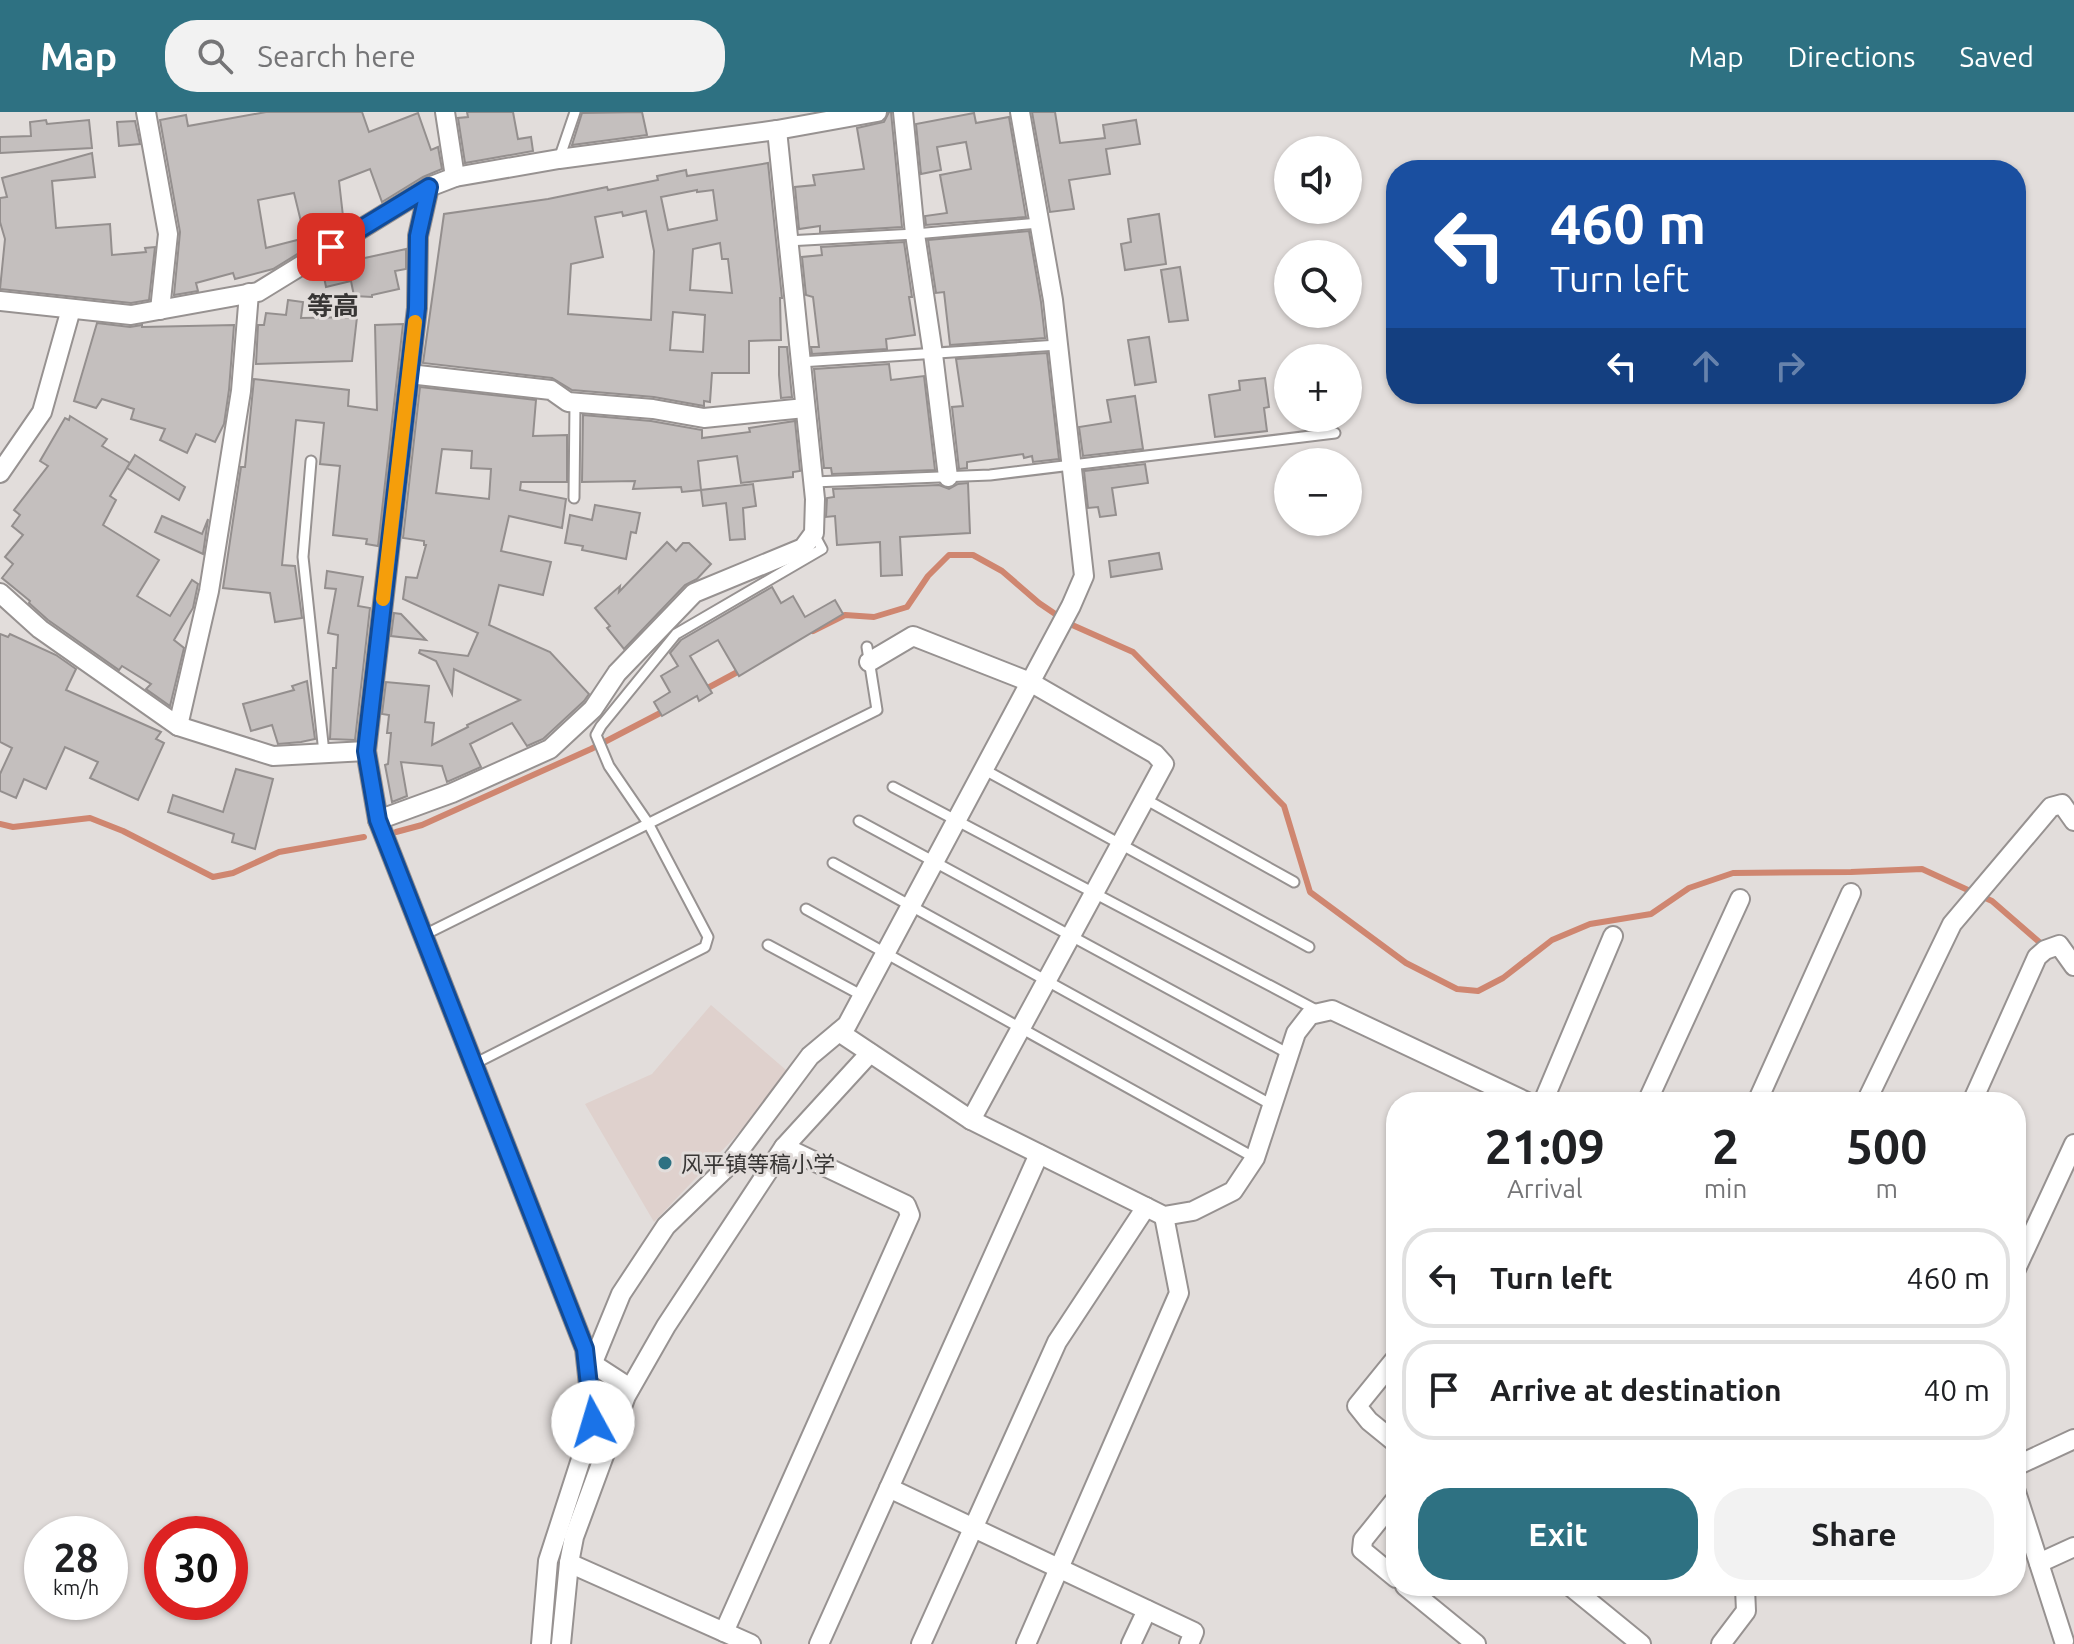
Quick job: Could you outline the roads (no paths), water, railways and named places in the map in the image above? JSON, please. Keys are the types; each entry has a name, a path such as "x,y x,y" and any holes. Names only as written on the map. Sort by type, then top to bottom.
{"street":[{"path":"146,112 168,234 160,310"},
{"path":"445,112 455,177"},
{"path":"0,301 131,315 258,292 429,187 455,177 559,159 777,130 877,112"},
{"path":"903,112 915,234 948,477"},
{"path":"590,1369 621,1294 666,1226 727,1167 810,1056 847,1025 1071,606 1084,576 1053,300 1020,112"},
{"path":"378,820 452,793 550,749 593,709 617,673 694,593 803,548 814,533 815,499 777,130"},
{"path":"429,187 418,236 417,308 366,751 378,820 585,1349 590,1369 593,1422 548,1561 541,1644"},
{"path":"178,726 209,591 241,391 249,293"},
{"path":"3,462 42,412 71,309"},
{"path":"409,374 551,390 568,402 653,409 704,418 805,408"},
{"path":"1,596 40,629 178,726 273,756 366,751"},
{"path":"868,654 913,636 1030,682 1155,754 1164,764 971,1120"},
{"path":"1871,1092 1952,924 2051,807 2062,804 2074,821"},
{"path":"1761,1092 1851,893"},
{"path":"1652,1092 1740,899"},
{"path":"1547,1092 1613,936"},
{"path":"1976,1092 2037,957 2059,945 2074,966"},
{"path":"839,1032 971,1120 1164,1216 1193,1211 1233,1191 1255,1158 1296,1033 1310,1015 1332,1010 1493,1092"},
{"path":"561,1644 574,1537 630,1388 666,1326 784,1147 870,1053"},
{"path":"2026,1247 2074,1144"},
{"path":"724,1632 910,1215 906,1205 784,1147"},
{"path":"819,1644 1039,1154"},
{"path":"921,1644 1057,1342 1146,1207"},
{"path":"1026,1644 1179,1293 1164,1216"},
{"path":"590,1369 630,1388"},
{"path":"1386,1370 1357,1406 1386,1435"},
{"path":"2026,1461 2074,1439"},
{"path":"889,1488 1194,1632 1189,1644"},
{"path":"1386,1511 1363,1540 1362,1550 1386,1570"},
{"path":"2026,1523 2064,1641"},
{"path":"2039,1563 2074,1547"},
{"path":"569,1563 751,1644"},
{"path":"1417,1596 1476,1644"},
{"path":"1582,1596 1641,1644"},
{"path":"1721,1644 1746,1611 1745,1596"},
{"path":"1131,1644 1147,1610"}],"lane":[{"path":"559,159 575,112"},
{"path":"787,241 1039,223"},
{"path":"800,362 1058,345"},
{"path":"574,498 575,403"},
{"path":"813,482 990,475 1335,433"},
{"path":"311,461 303,557 324,753"},
{"path":"474,1064 705,947 708,937 648,823 609,766 596,735 676,634 822,549 814,533"},
{"path":"424,935 877,710 868,654"},
{"path":"983,769 1309,947"},
{"path":"893,787 1322,1012"},
{"path":"1145,799 1294,882"},
{"path":"859,821 1289,1054"},
{"path":"833,863 1272,1105"},
{"path":"806,909 1255,1158"},
{"path":"768,945 863,996"}],"waterway":[{"path":"813,631 845,615 874,617 907,607 928,576 949,555 973,555 1002,571 1039,603 1070,624 1133,652 1284,806 1310,892 1406,963 1457,989 1478,991 1503,978 1552,940 1590,924 1651,914 1689,888 1733,873 1922,869 1992,901 2045,947"},
{"path":"704,690 743,669"},
{"path":"396,832 422,825 591,749 666,710"},
{"path":"0,824 13,827 90,818 123,831 213,877 233,873 279,852 364,837"}],"place":[{"name":"风平镇等稿小学","path":"665,1163"}],"district":[{"name":"等高","path":"333,305"}]}
